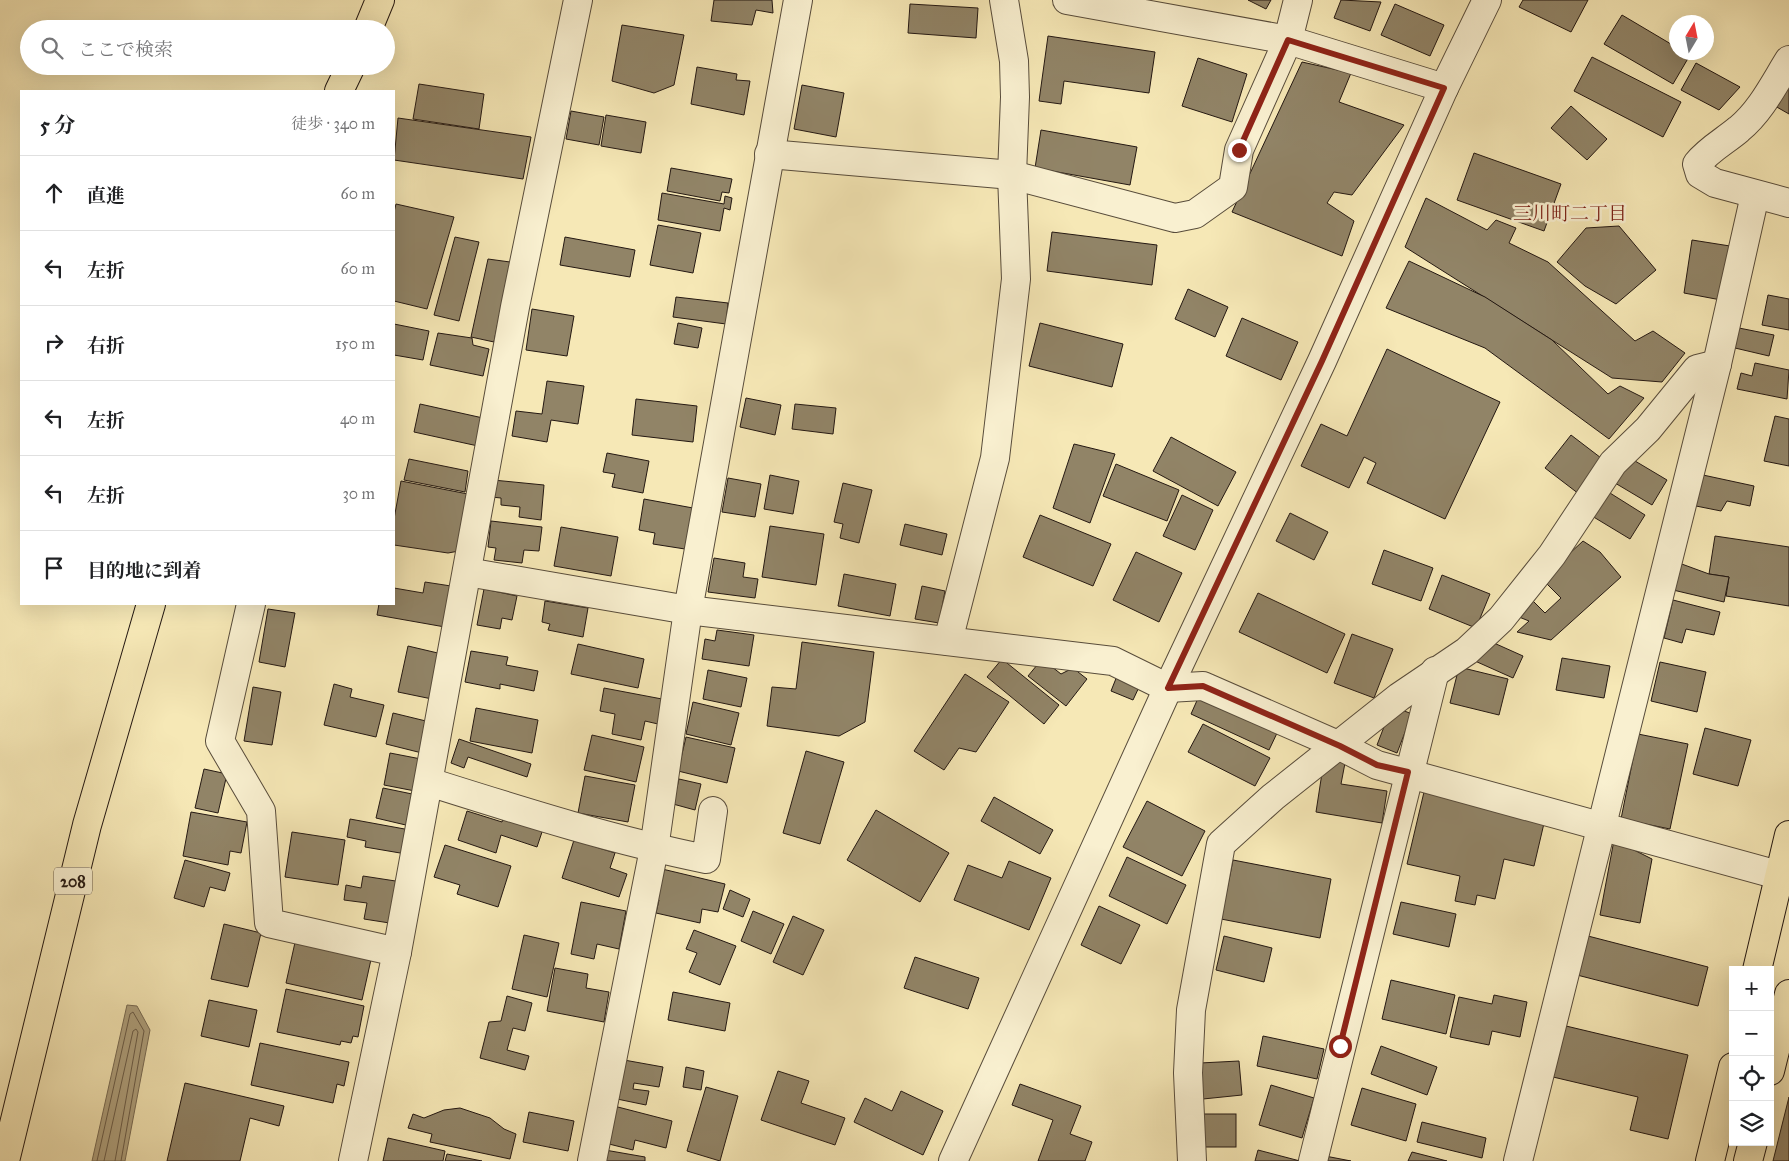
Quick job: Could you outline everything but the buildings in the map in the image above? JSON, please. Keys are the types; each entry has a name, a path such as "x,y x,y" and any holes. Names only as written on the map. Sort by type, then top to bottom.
{"highway":[{"path":"372,20 380,0"},
{"path":"340,90 347,75"},
{"name":"208","path":"5,1161 87,825 151,605"},
{"path":"1757,966 1784,877 1789,836"},
{"path":"1774,1056 1789,994"},
{"path":"1710,1161 1729,1083"},
{"path":"1748,1161 1752,1146"}],"street":[{"path":"353,1161 398,952 515,307 578,0"},
{"path":"592,1161 654,849 688,610 798,0"},
{"path":"948,641 995,458 1016,279 1012,174 1014,61 1004,0"},
{"path":"1066,0 1288,40 1444,88"},
{"path":"769,154 1012,174 1175,218 1195,214 1233,188 1239,150 1288,40 1298,0"},
{"path":"953,1161 1168,688 1322,361 1444,88 1488,0"},
{"path":"1789,60 1759,109 1739,129 1705,154 1697,164 1700,174 1715,183 1789,203"},
{"path":"1518,1161 1717,364 1755,195"},
{"path":"1192,1161 1188,1073 1191,1010 1221,844 1273,797 1435,671 1467,651 1500,620 1552,554 1613,463 1648,429 1697,369 1717,364"},
{"path":"467,572 688,610 1113,662 1168,688 1203,686 1340,746 1377,765 1784,877"},
{"path":"251,605 220,741 261,811 269,923 398,952"},
{"path":"1312,1161 1408,772 1435,671"},
{"path":"429,782 654,849 706,859 713,812"}],"water":[{"path":"127,1005 137,1006 150,1030 125,1161 92,1161"}],"district":[{"name":"三川町二丁目","path":"1570,213"}],"route":[{"path":"1239,150 1288,40 1444,88 1322,361 1168,688 1203,686 1340,746 1377,765 1408,772 1340,1046"}]}
